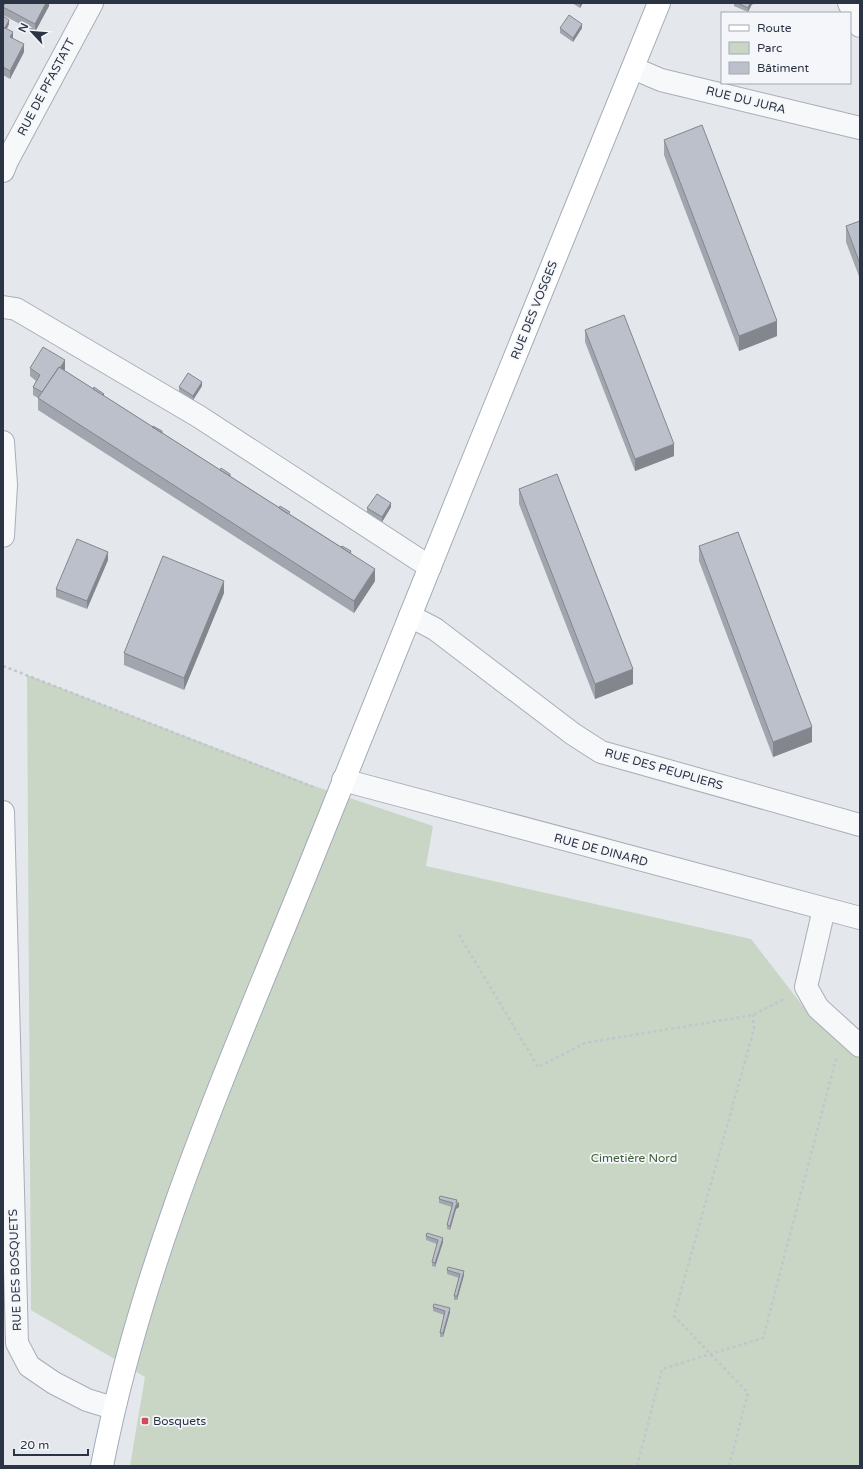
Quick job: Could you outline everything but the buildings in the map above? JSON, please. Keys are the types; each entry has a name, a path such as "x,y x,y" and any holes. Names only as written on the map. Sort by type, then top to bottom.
{"main road":[{"name":"RUE DES VOSGES","path":"102,1466 113,1408 139,1312 193,1156 340,788 659,3"}],"street":[{"name":"RUE DE PFASTATT","path":"3,171 92,3"},
{"path":"849,3 860,26"},
{"name":"RUE DU JURA","path":"633,68 661,80 860,128"},
{"path":"3,307 16,309 191,412 430,567"},
{"path":"3,442 5,470 3,536"},
{"name":"RUE DES PEUPLIERS","path":"410,616 435,629 573,734 601,752 860,825"},
{"name":"RUE DE DINARD","path":"340,788 860,918"},
{"name":"RUE DES BOSQUETS","path":"3,812 17,1343 28,1366 54,1383 87,1400 113,1408"},
{"path":"824,909 806,987 818,1008 853,1039"}],"path":[{"path":"3,666 340,788"},
{"path":"459,935 538,1067 585,1043 753,1015 806,987"},
{"path":"729,1466 748,1393 674,1316 754,1029 753,1015"},
{"path":"637,1466 662,1369 763,1338 834,1061 853,1039"}],"green space":[{"name":"Cimetière Nord","path":"27,675 314,786 433,826 426,866 751,939 809,1014 860,1053 860,1466 130,1466 145,1377 31,1310"}],"place":[{"name":"Bosquets","path":"145,1421"}]}
